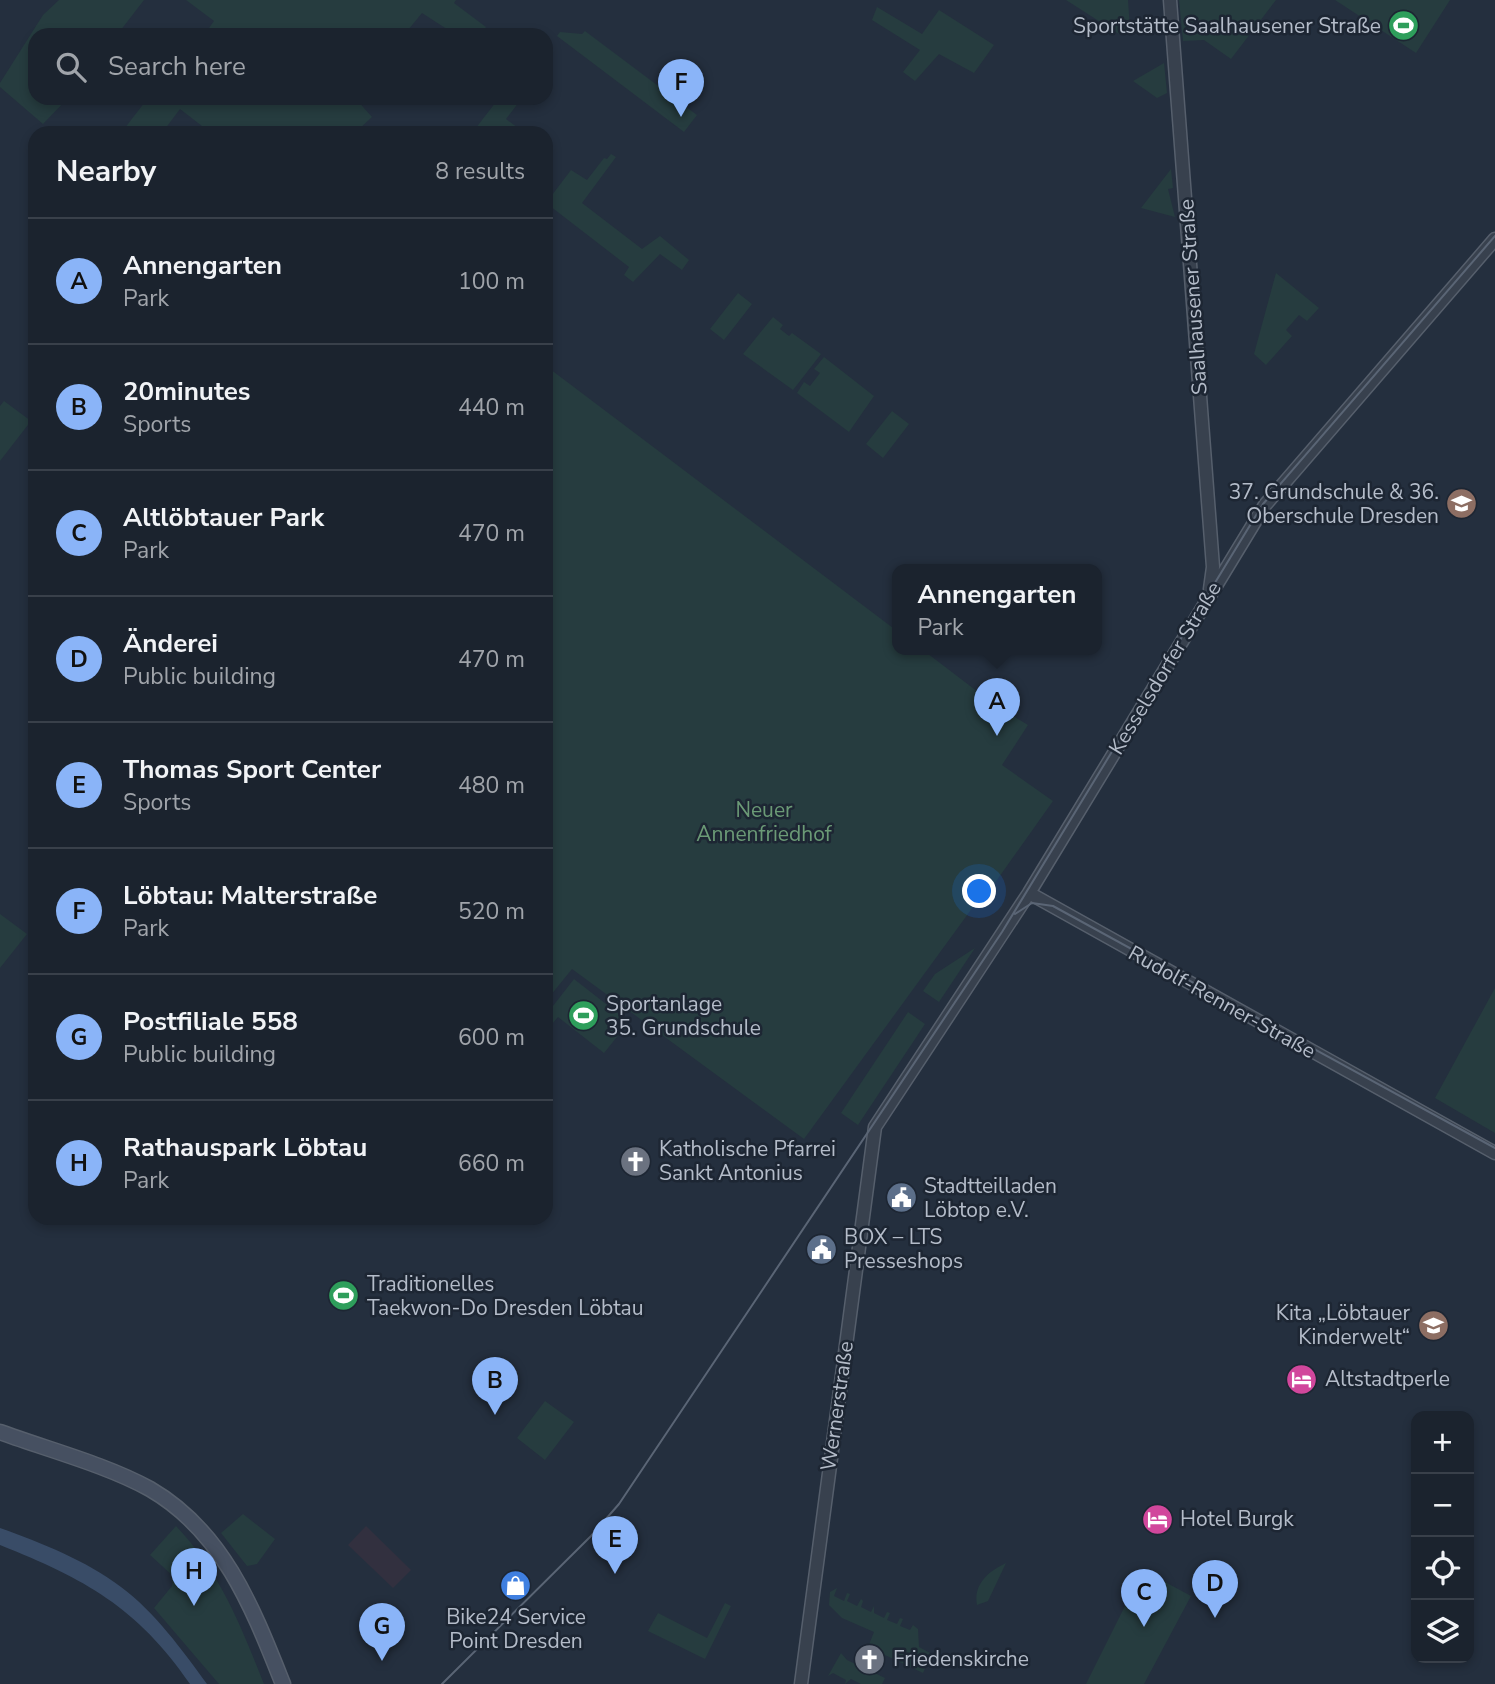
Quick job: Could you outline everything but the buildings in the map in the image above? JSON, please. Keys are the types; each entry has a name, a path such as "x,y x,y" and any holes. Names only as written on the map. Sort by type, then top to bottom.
{"main road":[{"path":"0,1432 148,1488 187,1517 209,1538 237,1580 283,1684"}],"street":[{"name":"Saalhausener Straße","path":"1170,0 1213,567 1210,593"},
{"name":"Kesselsdorfer Straße","path":"875,1127 1029,893 1265,505 1495,239"},
{"name":"Rudolf-Renner-Straße","path":"1029,893 1495,1153"},
{"name":"Wernerstraße","path":"801,1684 875,1127"}],"shaded area":[{"path":"366,1526 411,1570 393,1588 348,1545"}],"green space":[{"path":"59,0 144,0 122,28 35,28 43,15"},
{"path":"186,0 456,0 454,3 486,27 445,28 422,13 410,28 209,28 214,21"},
{"path":"1066,0 1128,0 1130,28 1119,34"},
{"path":"1179,0 1276,0 1231,59 1204,40 1183,41"},
{"name":"Sportstätte Saalhausener Straße","path":"1335,0 1450,0 1416,53"},
{"path":"877,7 922,34 939,10 994,45 974,73 939,54 915,81 903,72 920,50 872,20"},
{"path":"585,31 697,115 684,132 557,36 560,32 582,34"},
{"path":"28,39 28,105 61,105 43,124 0,87"},
{"path":"1164,63 1167,93 1157,98 1133,81"},
{"path":"143,105 361,105 372,117 362,126 202,126 180,109 167,126 126,126"},
{"path":"494,105 517,105 506,119 516,126 477,126"},
{"path":"611,154 616,157 582,203 642,249 660,236 689,260 682,270 660,254 633,282 624,275 629,267 553,208 553,194 571,170 587,180 604,158 607,159"},
{"path":"1171,169 1173,188 1168,189 1175,217 1141,208"},
{"path":"1276,273 1319,308 1307,321 1299,315 1286,330 1292,336 1266,365 1254,354"},
{"path":"738,293 752,304 724,340 710,329"},
{"path":"773,317 783,325 780,329 789,336 792,333 821,354 793,390 743,354"},
{"path":"824,357 874,396 849,432 797,393 804,382 810,386 820,373 814,369"},
{"name":"Neuer Annenfriedhof","path":"553,371 892,627 892,655 930,655 995,705 1028,725 1002,765 1053,801 804,1139 572,969 553,992"},
{"path":"4,401 28,419 28,425 0,461 0,406"},
{"path":"892,411 909,424 883,458 866,444"},
{"path":"0,914 27,934 0,968"},
{"path":"975,948 939,1002 923,991 935,974"},
{"name":"Sportanlage 35. Grundschule","path":"574,979 629,1022 604,1053 558,1017 553,1023 553,1006"},
{"path":"1495,988 1495,1133 1435,1098"},
{"path":"908,1012 925,1024 858,1125 841,1113"},
{"path":"545,1401 574,1422 545,1460 517,1438"},
{"path":"243,1514 275,1539 257,1564 247,1566 221,1533"},
{"path":"176,1526 217,1581 238,1621 264,1684 219,1684 154,1608 172,1586 173,1576 150,1555"},
{"path":"1006,1563 988,1601 977,1605 977,1591 984,1579"},
{"path":"1143,1570 1191,1596 1144,1684 1086,1684"},
{"path":"837,1588 834,1596 844,1601 847,1593 850,1594 847,1601 857,1606 861,1599 861,1607 871,1612 874,1606 874,1613 884,1618 887,1612 890,1613 887,1620 897,1624 900,1618 903,1619 900,1626 910,1630 913,1625 918,1629 919,1647 932,1654 923,1673 868,1647 874,1632 842,1618 829,1605 830,1592"},
{"path":"725,1603 731,1606 705,1659 648,1631 658,1613 707,1638"},
{"path":"841,1653 847,1660 885,1678 882,1684 861,1684 851,1679 845,1684 846,1680 833,1673 828,1676"}],"water":[{"path":"0,1528 63,1553 93,1568 121,1587 156,1620 207,1684 190,1684 150,1635 107,1598 58,1570 0,1545"}],"tram line":[{"path":"442,1684 591,1536 619,1504 1002,932 1263,504 1495,236"},
{"path":"1015,914 1032,903 1053,906 1495,1148"}],"place":[{"name":"Sportstätte Saalhausener Straße","path":"1404,26"},
{"name":"Löbtau: Malterstraße","path":"681,117"},
{"name":"37. Grundschule & 36. Oberschule Dresden","path":"1462,504"},
{"name":"Annengarten","path":"997,736"},
{"name":"Sportanlage 35. Grundschule","path":"583,1016"},
{"name":"Katholische Pfarrei Sankt Antonius","path":"636,1161"},
{"name":"Stadtteilladen Löbtop e.V.","path":"901,1198"},
{"name":"BOX – LTS Presseshops","path":"821,1249"},
{"name":"Traditionelles Taekwon-Do Dresden Löbtau","path":"344,1296"},
{"name":"Kita „Löbtauer Kinderwelt“","path":"1433,1325"},
{"name":"Altstadtperle","path":"1302,1379"},
{"name":"20minutes","path":"495,1415"},
{"name":"Hotel Burgk","path":"1157,1519"},
{"name":"Thomas Sport Center","path":"615,1574"},
{"name":"Bike24 Service Point Dresden","path":"516,1585"},
{"name":"Rathauspark Löbtau","path":"194,1606"},
{"name":"Änderei","path":"1215,1618"},
{"name":"Altlöbtauer Park","path":"1144,1627"},
{"name":"Friedenskirche","path":"870,1659"},
{"name":"Postfiliale 558","path":"382,1661"}]}
